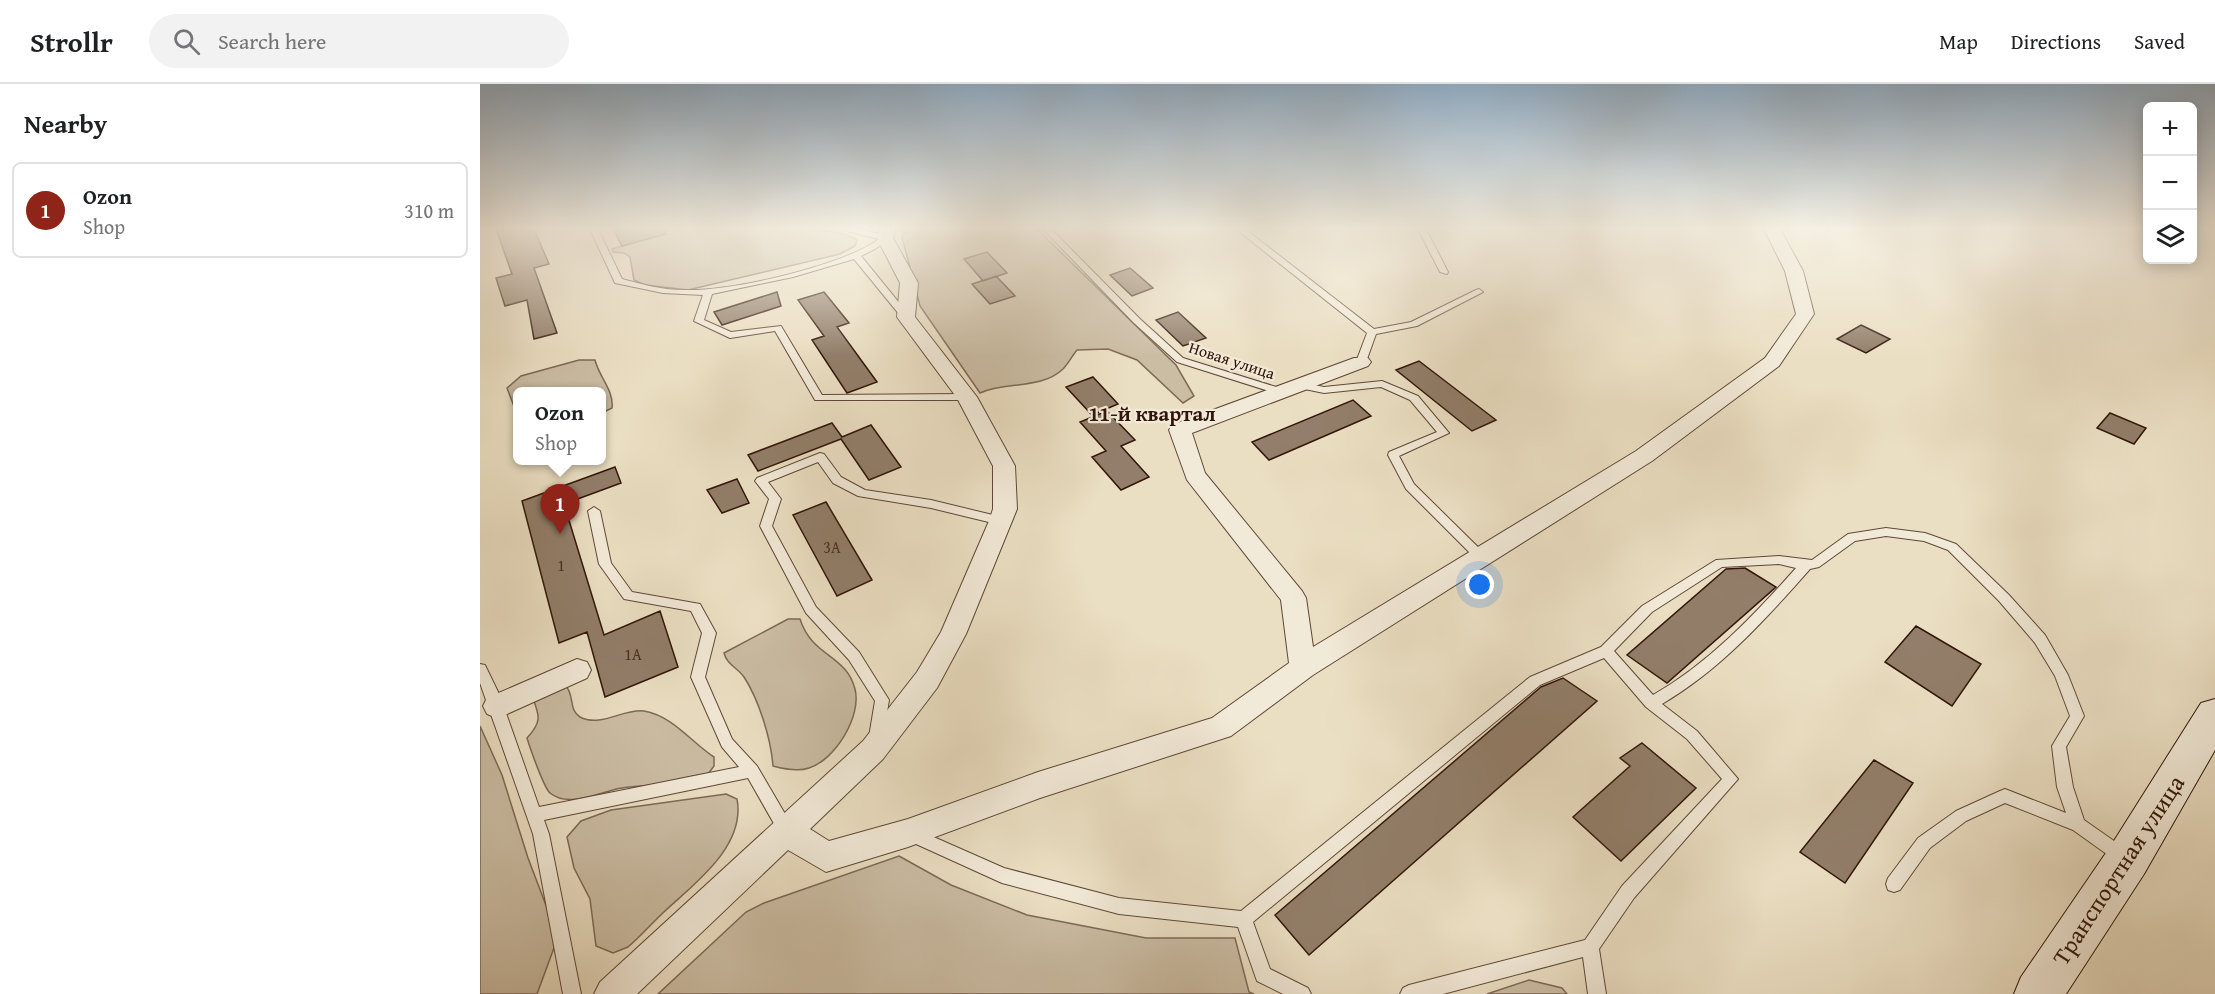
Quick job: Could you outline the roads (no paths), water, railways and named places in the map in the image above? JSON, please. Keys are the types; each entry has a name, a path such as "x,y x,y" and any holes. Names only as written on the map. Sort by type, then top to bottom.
{"main road":[{"name":"Транспортная улица","path":"2038,994 2128,859 2215,715"}],"street":[{"path":"612,994 788,832 873,750 927,680 953,634 1001,520 1005,509 1004,466 967,397 906,317 909,283 904,271"},
{"path":"788,832 826,857 908,832 1038,785 1221,727 1303,668 1644,456 1772,362 1804,314 1794,271"},
{"path":"1303,668 1293,598 1195,475 1180,430 1361,362"},
{"path":"496,706 577,670"}],"lane":[{"path":"614,271 618,280 646,288 688,293 726,291 799,271"},
{"path":"869,271 906,317"},
{"name":"Новая улица","path":"1089,271 1137,321 1180,360 1290,389 1324,390 1382,384 1414,398 1444,433 1393,455 1410,486 1480,556"},
{"path":"1294,271 1372,332 1414,324 1479,292"},
{"path":"708,292 699,321 730,335 778,328 819,398 967,397"},
{"path":"1361,362 1372,332"},
{"path":"873,750 882,700 854,656 811,610 766,526 775,499 761,481 820,457 837,480 862,493 1001,520"},
{"path":"594,511 605,564 628,596 695,606 709,633 698,677 727,743 752,771 788,832"},
{"path":"908,832 1002,875 1119,906 1244,919 1535,681 1606,651 1647,609 1720,563 1779,560 1806,565 1815,564 1852,537 1886,532 1925,537 1952,547 2004,598 2040,639 2061,675 2077,716 2059,746 2065,787 2078,825"},
{"path":"1651,703 1665,696 1725,649 1767,609 1806,565"},
{"path":"1409,994 1590,947 1628,892 1731,778 1692,735 1651,703 1606,651"},
{"path":"480,669 496,706 541,834 572,994"},
{"path":"534,815 752,771"},
{"path":"1894,884 1924,843 1960,816 2005,796 2078,825 2128,859"},
{"path":"1244,919 1263,975 1302,994"},
{"path":"1590,947 1597,994"}],"place":[{"name":"Ozon","path":"560,534"}],"district":[{"name":"11-й квартал","path":"1152,413"}]}
